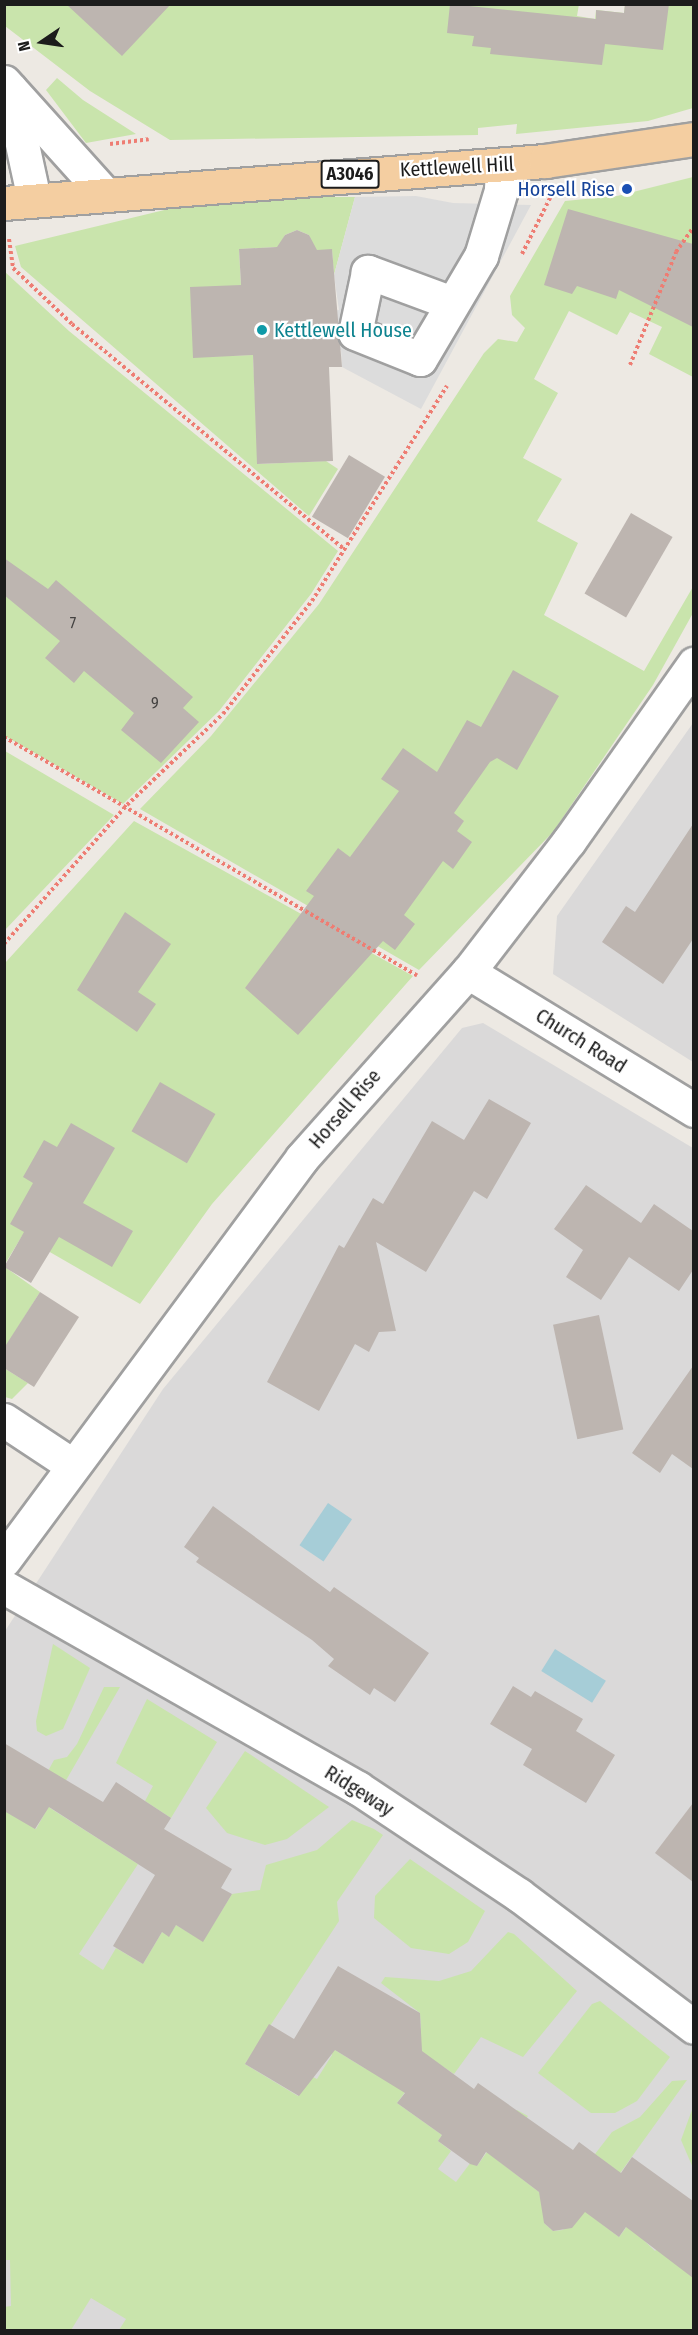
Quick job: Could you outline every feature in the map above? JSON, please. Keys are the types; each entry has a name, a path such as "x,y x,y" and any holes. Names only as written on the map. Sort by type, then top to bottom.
{"main road":[{"name":"Kettlewell Hill","path":"19,201 502,165 693,139"}],"street":[{"path":"7,85 104,193"},
{"path":"7,85 19,201"},
{"path":"452,303 481,256 501,190 502,165"},
{"name":"Horsell Rise","path":"4,1560 72,1465 302,1158 468,972 573,836 693,664"},
{"name":"Church Road","path":"468,972 693,1110"},
{"path":"4,1420 72,1465"},
{"name":"Ridgeway","path":"4,1587 358,1788 519,1895 693,2027"}],"path":[{"path":"99,145 149,139"},
{"path":"517,262 555,188"},
{"path":"630,364 676,252 693,226"},
{"path":"8,235 13,268 72,324 345,550"},
{"path":"4,944 127,805 223,714 345,550 452,376"},
{"path":"4,737 127,805 424,979"}],"shaded area":[{"path":"416,196 453,203 531,205 421,409 342,367 341,350 332,350 331,311 339,310 334,275 355,197"},
{"path":"693,723 693,1062 553,974 557,916"},
{"path":"483,1023 693,1148 693,2330 5,2330 5,1631 163,1389 462,1028"}],"green space":[{"path":"579,4 577,16 595,19 596,10 624,13 625,5 693,5 693,108 648,121 516,134 517,124 478,128 478,135 170,140 90,91 5,26 4,5"},
{"path":"57,78 83,100 136,134 86,143 46,90"},
{"path":"693,177 693,377 649,354 662,327 630,312 617,335 569,311 534,379 558,393 523,458 562,479 537,521 578,543 544,615 644,671 694,585 693,613 653,685 553,832 419,970 140,809 211,736 319,604 484,353 498,339 517,342 525,328 512,315 510,296 565,201 617,196"},
{"path":"284,197 355,197 334,275 332,250 314,250 309,235 297,230 285,235 279,247 239,249 241,285 193,357 253,355 258,464 326,461 338,469 309,516 21,267 15,246 181,206"},
{"path":"4,271 69,331 338,551 311,594 219,711 123,804 5,736"},
{"path":"5,751 114,815 5,930"},
{"path":"134,821 413,976 212,1204 140,1304 22,1236 5,1264 5,963"},
{"path":"5,1267 40,1292 5,1348"},
{"path":"4,1368 28,1383 12,1399 5,1397"},
{"path":"53,1644 90,1668 63,1729 46,1736 37,1731 36,1721"},
{"path":"104,1687 120,1687 50,1808 138,1864 79,1954 103,1970 116,1948 143,1964 162,1932 169,1936 176,1925 203,1941 232,1894 260,1890 266,1865 317,1850 352,1820 374,1829 383,1835 337,1902 339,1921 245,2064 298,2096 311,2076 317,2079 332,2055 330,2047 366,2069 421,2028 420,2013 381,1983 385,1977 439,1981 471,1971 508,1932 514,1934 577,1991 523,2057 481,2037 454,2074 430,2058 397,2103 442,2135 438,2141 451,2151 438,2169 456,2182 471,2162 477,2166 517,2110 528,2116 496,2159 539,2192 550,2206 544,2223 553,2231 563,2230 616,2170 595,2154 612,2132 640,2117 672,2081 687,2080 590,2215 619,2237 628,2225 655,2251 668,2238 693,2276 693,2330 119,2330 126,2319 91,2298 71,2330 5,2330 4,2307 11,2306 10,2260 4,2260 5,1811 36,1829 51,1802 36,1793 54,1760 67,1757 77,1744"},
{"path":"147,1699 217,1742 171,1818 145,1801 153,1786 116,1763"},
{"path":"245,1751 329,1807 287,1839 265,1845 227,1833 206,1808"},
{"path":"410,1859 485,1911 468,1942 449,1954 411,1948 374,1918 375,1896"},
{"path":"600,2001 670,2057 637,2101 615,2113 591,2113 538,2073 592,2004"},
{"path":"693,2107 693,2168 681,2140"}],"water":[{"path":"328,1503 352,1519 324,1561 299,1545"},
{"path":"555,1649 606,1681 592,1703 541,1671"}],"building":[{"path":"66,4 171,4 122,56"},
{"path":"450,4 596,19 596,10 624,13 625,4 669,4 663,50 605,44 602,65 490,54 491,48 472,46 474,36 447,33"},
{"path":"568,209 693,244 693,327 619,290 616,299 577,286 572,294 544,285"},
{"name":"Kettlewell House","path":"297,230 309,235 317,250 332,249 342,367 329,367 333,461 257,464 253,355 193,358 190,287 241,285 239,249 277,247 285,235"},
{"path":"349,455 385,477 348,538 312,517"},
{"path":"631,513 673,537 626,618 584,594"},
{"path":"4,558 48,589 56,580 193,697 183,708 199,722 161,763 121,730 134,713 84,671 74,683 45,658 60,641 4,595"},
{"path":"513,670 559,696 517,770 497,758 490,762 454,813 464,821 457,831 472,842 453,869 443,861 404,915 415,924 395,950 383,941 298,1035 245,988 314,896 306,891 338,848 350,857 399,791 381,779 403,748 437,772 467,720 481,727"},
{"path":"693,824 693,939 663,984 602,942 626,906 635,912"},
{"path":"125,912 171,944 138,992 156,1004 137,1032 77,990"},
{"path":"160,1082 215,1114 187,1163 132,1131"},
{"path":"489,1099 531,1123 487,1199 474,1191 426,1272 376,1242 396,1331 379,1332 369,1352 355,1344 319,1411 267,1382 339,1245 344,1248 373,1198 383,1204 432,1121 464,1140"},
{"path":"71,1123 115,1148 83,1203 133,1231 112,1267 59,1237 31,1283 4,1267 24,1232 10,1224 33,1183 23,1177 44,1140 57,1147"},
{"path":"586,1185 641,1223 654,1204 693,1231 693,1270 679,1291 629,1257 601,1300 566,1277 583,1250 554,1229"},
{"path":"40,1292 79,1317 34,1387 4,1368 4,1348"},
{"path":"599,1315 623,1429 577,1439 553,1325"},
{"path":"693,1366 693,1469 672,1454 660,1473 632,1453"},
{"path":"213,1506 330,1592 334,1587 429,1653 395,1702 374,1688 370,1695 328,1666 334,1659 312,1640 196,1562 199,1558 184,1547"},
{"path":"513,1686 531,1697 535,1691 583,1719 576,1731 615,1755 586,1803 523,1765 532,1749 490,1724"},
{"path":"4,1743 103,1802 116,1782 171,1818 164,1829 232,1869 221,1888 232,1894 203,1942 176,1925 169,1937 162,1932 143,1964 113,1946 155,1875 49,1807 35,1829 4,1811"},
{"path":"693,1803 693,1882 655,1853"},
{"path":"338,1966 420,2013 422,2051 474,2089 478,2083 573,2150 579,2142 621,2173 632,2157 693,2201 693,2278 626,2227 619,2237 585,2212 572,2228 553,2231 544,2223 539,2192 486,2152 477,2166 470,2164 438,2141 442,2135 397,2103 405,2093 335,2050 299,2096 245,2064 269,2024 294,2039"}],"place":[{"name":"Horsell Rise","path":"627,189"},
{"name":"Kettlewell House","path":"262,330"}]}
